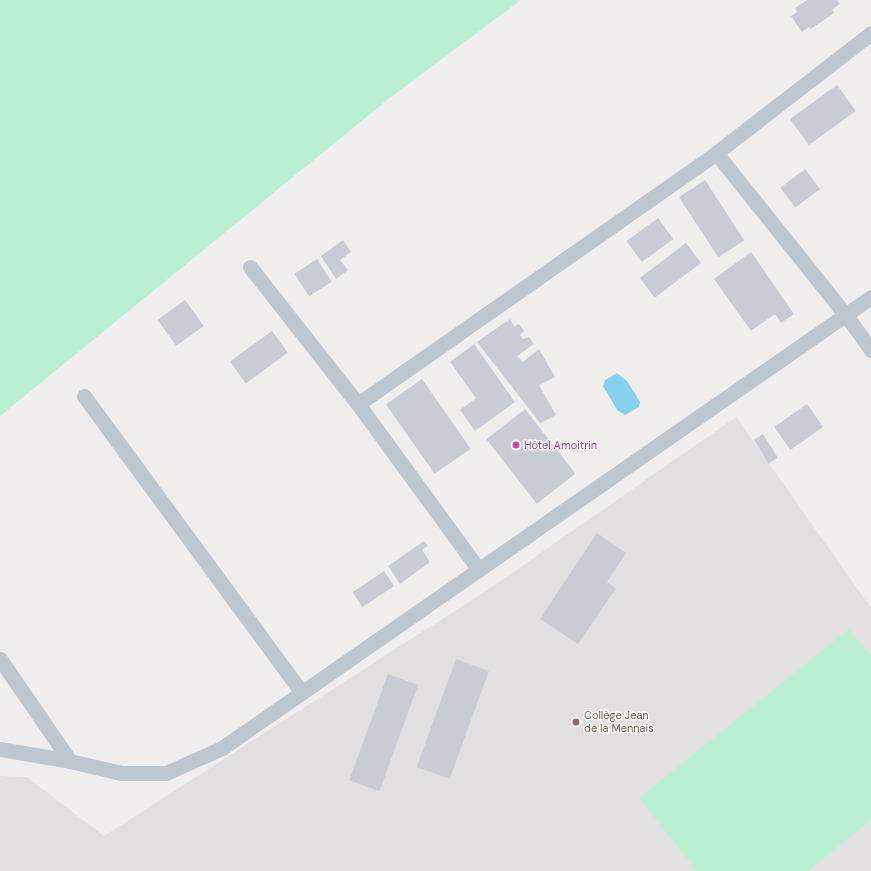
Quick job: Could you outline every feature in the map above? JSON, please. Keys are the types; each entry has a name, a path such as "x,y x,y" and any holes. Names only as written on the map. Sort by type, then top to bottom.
{"street":[{"path":"358,404 716,153 871,34"},
{"path":"716,153 846,315 871,350"},
{"path":"250,267 358,404 479,570"},
{"path":"0,749 70,761 121,774 166,773 222,748 871,297"},
{"path":"84,396 302,693"},
{"path":"0,659 70,761"}],"shaded area":[{"name":"Collège Jean de la Mennais","path":"736,417 871,608 871,871 0,871 0,776 27,777 104,836 489,589"}],"green space":[{"path":"0,0 521,0 391,97 0,416"},
{"path":"849,629 871,656 871,820 808,871 697,871 639,798"}],"water":[{"path":"617,373 627,381 640,402 639,407 625,415 617,410 603,386 605,380"}],"building":[{"path":"807,0 837,0 840,4 832,10 834,13 811,29 809,27 802,32 791,16 797,12 795,8"},
{"path":"837,85 856,111 809,145 790,119"},
{"path":"805,169 820,189 795,208 780,188"},
{"path":"705,180 744,240 718,257 679,197"},
{"path":"658,218 673,239 642,262 626,241"},
{"path":"343,240 351,252 340,260 348,270 336,279 321,256"},
{"path":"686,243 701,263 655,298 640,278"},
{"path":"751,252 794,314 781,323 775,314 751,331 714,279"},
{"path":"317,259 332,282 309,296 294,274"},
{"path":"185,300 204,326 176,346 157,320"},
{"path":"510,319 514,326 519,324 524,331 520,335 523,339 529,337 534,344 517,356 523,362 539,349 555,377 539,385 556,415 540,423 477,342"},
{"path":"272,331 288,353 246,383 230,362"},
{"path":"474,344 515,402 475,431 460,410 476,398 450,362"},
{"path":"422,379 471,449 435,474 386,404"},
{"path":"807,404 823,427 790,450 774,427"},
{"path":"525,409 575,474 537,504 486,439"},
{"path":"763,434 778,458 769,464 754,440"},
{"path":"597,533 626,553 607,582 616,588 578,644 540,619"},
{"path":"424,541 428,546 422,550 430,562 400,584 388,566"},
{"path":"384,571 394,586 363,607 352,592"},
{"path":"456,659 489,671 450,779 417,767"},
{"path":"388,674 418,685 379,791 349,780"}],"place":[{"name":"Hôtel Amoitrin","path":"516,445"},
{"name":"Collège Jean de la Mennais","path":"576,722"}]}
